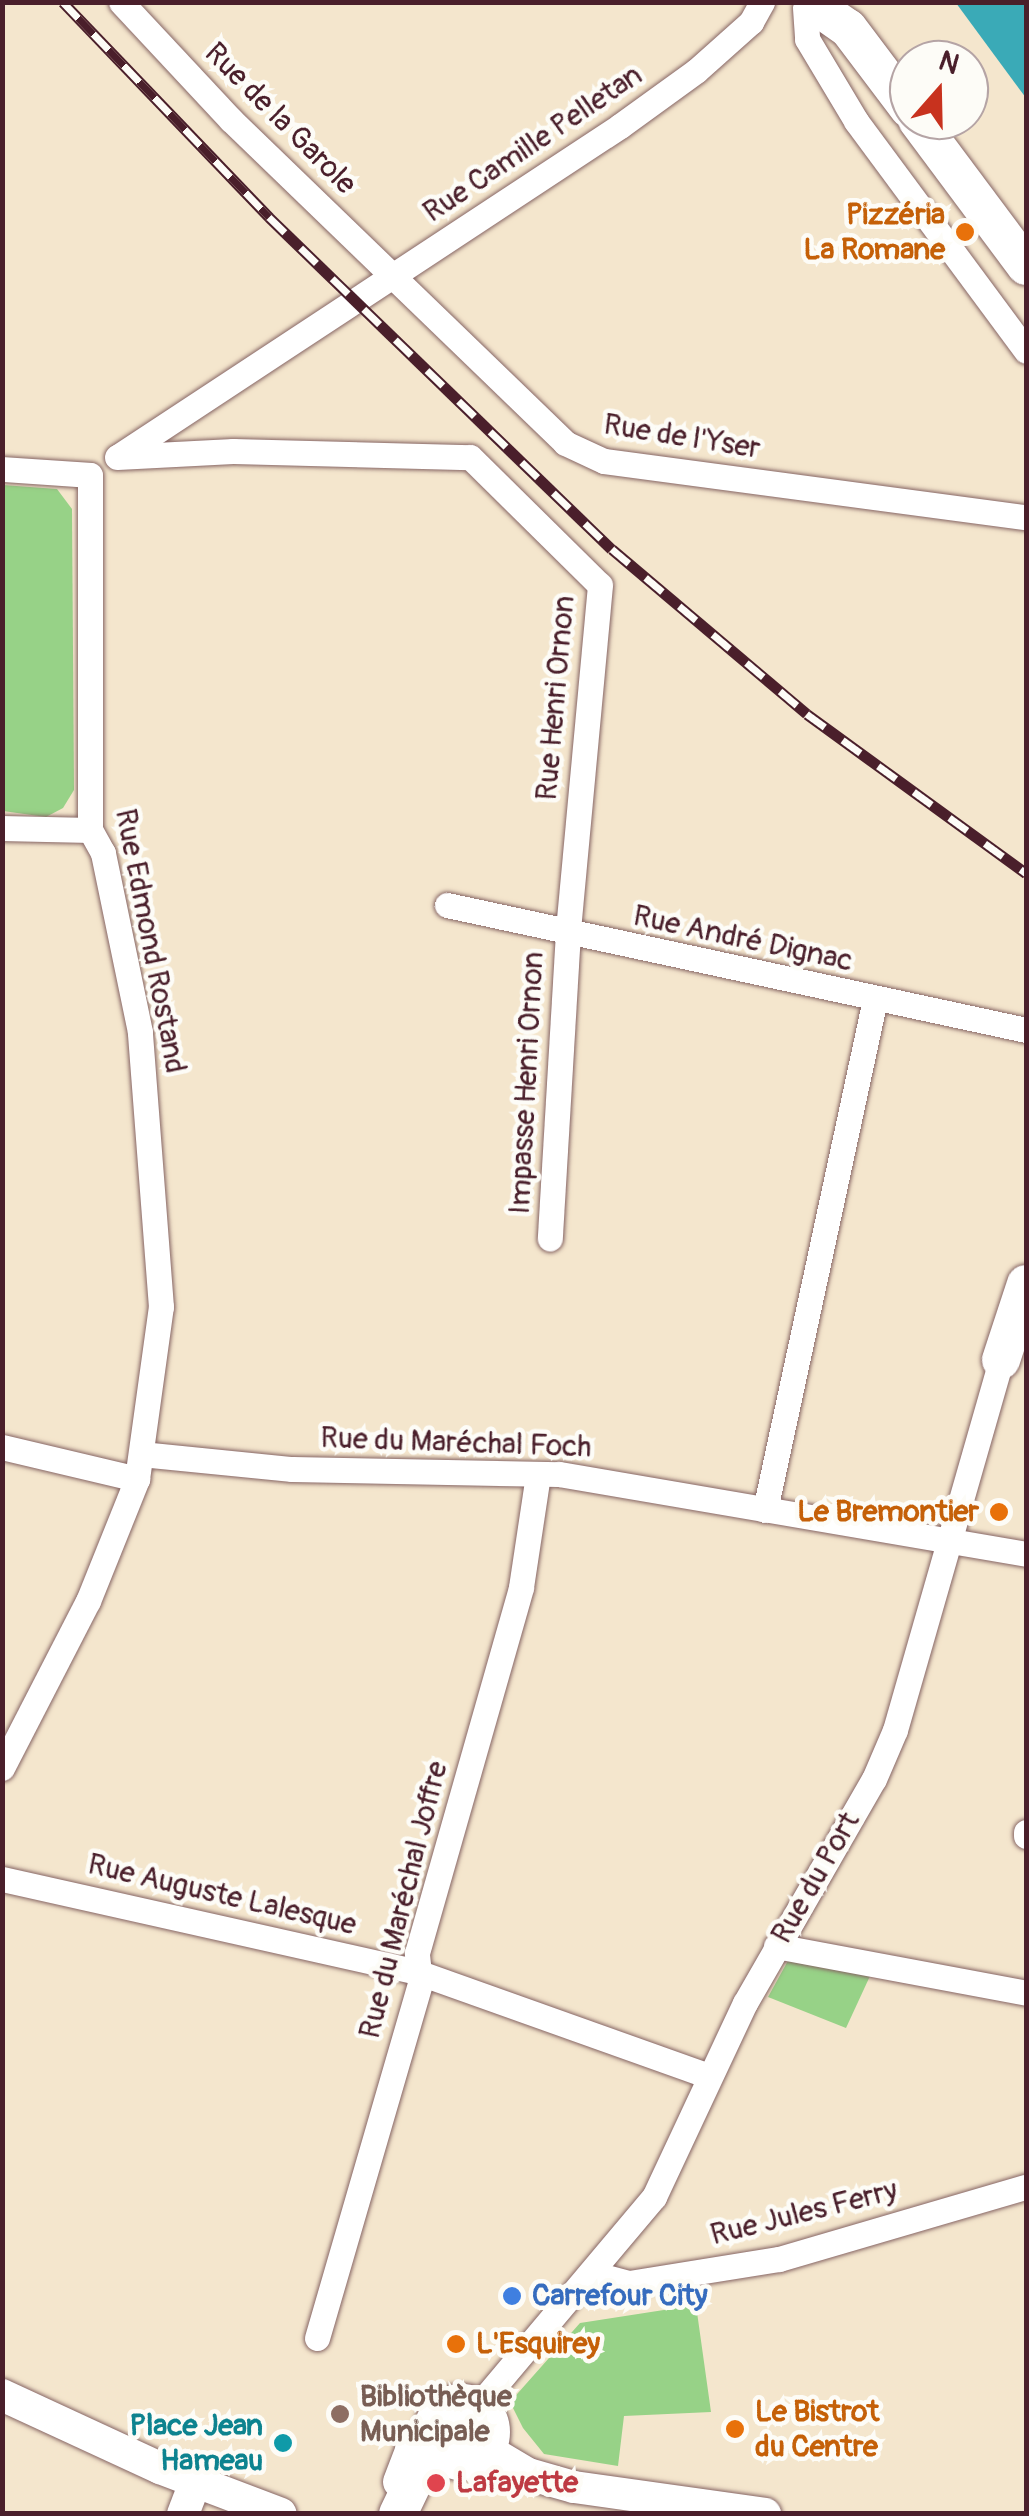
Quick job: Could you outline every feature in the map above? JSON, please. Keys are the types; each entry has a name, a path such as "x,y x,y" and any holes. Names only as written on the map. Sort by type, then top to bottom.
{"main road":[{"path":"803,9 889,91"},
{"path":"932,140 1026,266"},
{"name":"Rue du Port","path":"1001,1360 1026,1284"},
{"path":"398,2514 452,2405 477,2407 492,2430 486,2449 463,2461 437,2436"}],"street":[{"name":"Rue de la Garole","path":"121,2 231,120 396,278"},
{"name":"Rue Camille Pelletan","path":"117,458 803,9"},
{"path":"803,9 807,38 856,122 1026,351"},
{"name":"Rue de l'Yser","path":"396,278 565,444 584,454 1026,517"},
{"name":"Rue Henri Ornon","path":"117,458 233,451 470,457 600,585 568,932"},
{"path":"2,469 90,475 117,458"},
{"name":"Rue Edmond Rostand","path":"5,1759 88,1601 139,1466 163,1280 140,1032 103,853 90,830 90,475"},
{"path":"2,828 90,830"},
{"name":"Rue André Dignac","path":"447,905 1026,1030"},
{"name":"Impasse Henri Ornon","path":"550,1238 568,932"},
{"path":"765,1510 810,1279 875,999"},
{"name":"Rue du Port","path":"477,2407 595,2274 661,2184 776,1946 888,1747 944,1542 1001,1360"},
{"name":"Rue du Maréchal Foch","path":"2,1447 139,1466 538,1475 1026,1554"},
{"name":"Rue du Maréchal Joffre","path":"318,2338 420,1984 417,1972 521,1587 538,1475"},
{"name":"Rue Auguste Lalesque","path":"2,1879 417,1972 710,2076"},
{"path":"776,1946 1026,1993"},
{"name":"Rue Jules Ferry","path":"595,2274 628,2282 779,2259 1026,2187"},
{"path":"2,2394 195,2482 281,2514"},
{"path":"382,2514 412,2450 437,2436"},
{"path":"486,2449 528,2474 574,2488 765,2514"},
{"path":"183,2514 195,2482"}],"green space":[{"path":"3,485 57,489 72,509 74,790 63,808 46,817 3,811"},
{"path":"790,1957 870,1976 846,2028 768,1997"},
{"path":"696,2305 711,2412 624,2416 618,2466 544,2454 523,2428 510,2402 580,2323"}],"water":[{"path":"956,3 1026,3 1026,98 989,48 989,40 983,40"}],"railway":[{"path":"63,2 269,217 612,549 807,714 1026,873"}],"place":[{"name":"Pizzéria La Romane","path":"965,232"},
{"name":"Le Bremontier","path":"999,1512"},
{"name":"Carrefour City","path":"512,2296"},
{"name":"L'Esquirey","path":"456,2344"},
{"name":"Bibliothèque Municipale","path":"340,2414"},
{"name":"Le Bistrot du Centre","path":"735,2429"},
{"name":"Place Jean Hameau","path":"283,2443"},
{"name":"Lafayette","path":"436,2483"}]}
